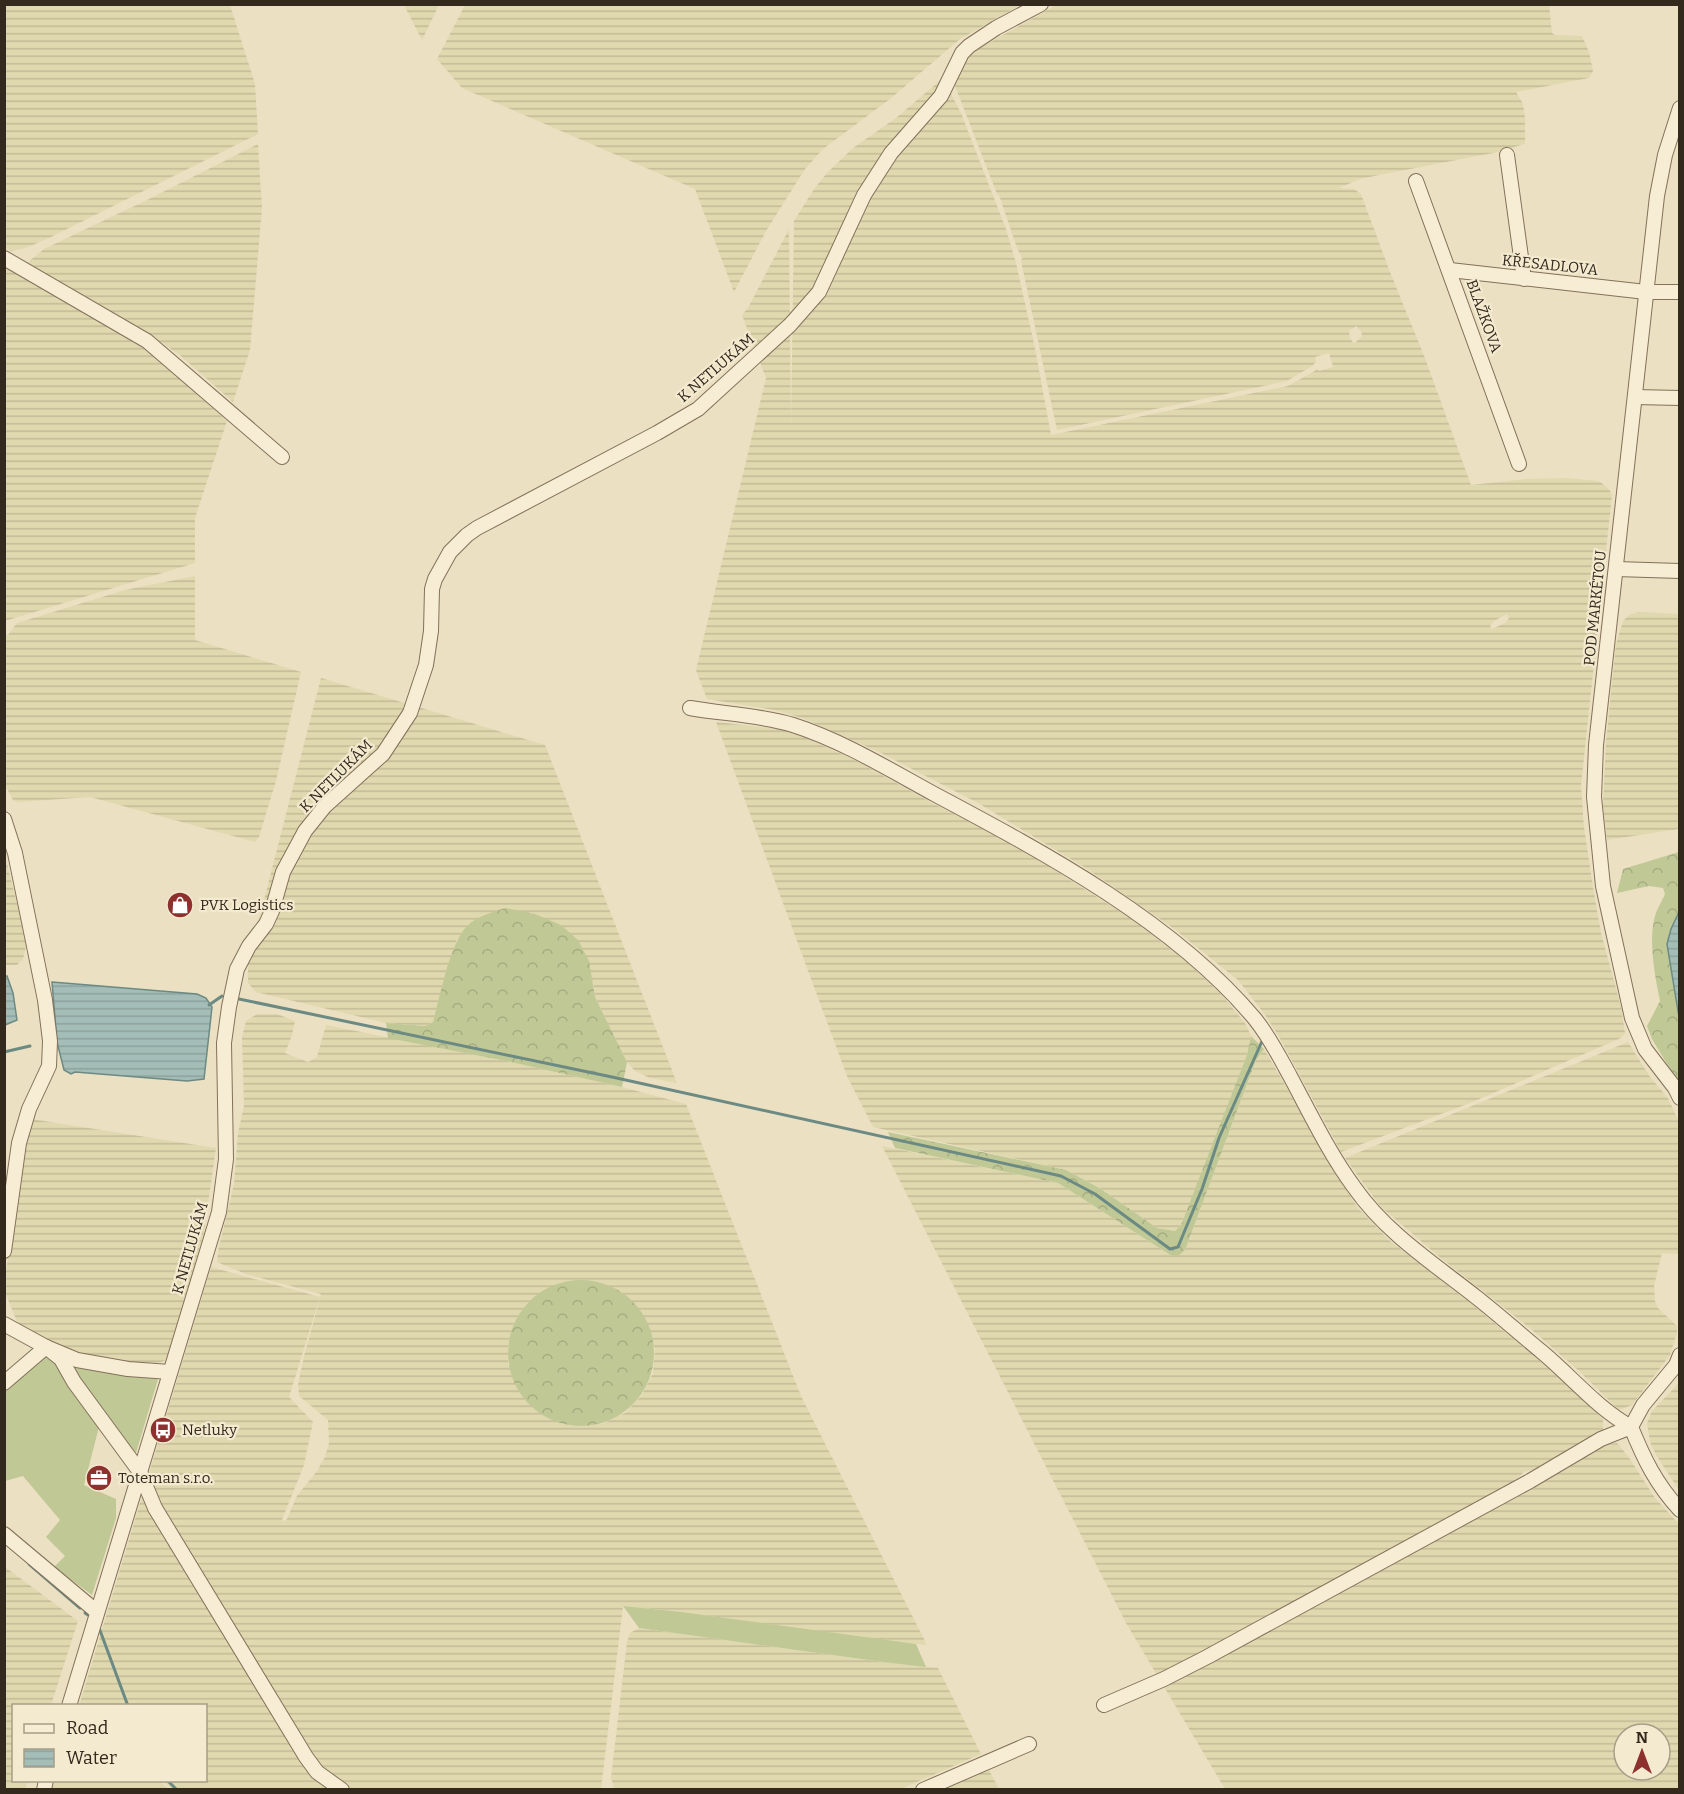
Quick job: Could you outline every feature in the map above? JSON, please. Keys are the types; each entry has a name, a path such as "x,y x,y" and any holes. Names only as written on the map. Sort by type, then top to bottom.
{"street":[{"name":"K NETLUKÁM","path":"70,1704 222,1196 226,1159 224,1043 237,969 249,946 266,924 283,872 305,831 326,806 383,754 410,713 426,665 431,631 432,589 444,561 458,543 477,528 698,409 790,325 819,292 864,195 914,125 941,96 958,59 969,46 996,28 1041,4"},
{"name":"POD MARKÉTOU","path":"1680,108 1660,175 1594,770 1594,797 1603,886 1632,1018 1645,1049 1680,1098"},
{"path":"1507,155 1524,279"},
{"name":"BLAŽKOVA","path":"1416,180 1519,464"},
{"path":"4,258 147,341 282,457"},
{"name":"KŘESADLOVA","path":"1450,270 1646,292 1680,292"},
{"path":"1635,397 1680,398"},
{"path":"1616,569 1680,571"},
{"path":"690,708 774,720 849,749 1027,844 1131,910 1180,946 1222,982 1256,1020 1272,1043 1325,1141 1354,1188 1381,1219 1410,1248 1479,1299 1556,1364 1611,1416 1631,1427 1644,1459 1663,1492 1680,1510"},
{"path":"4,819 15,853 40,976 50,1041 50,1066 29,1109 19,1143 4,1251"},
{"path":"4,1324 46,1347 77,1360 128,1369 170,1372"},
{"path":"4,1383 46,1347"},
{"path":"46,1347 61,1359 74,1382 140,1472 155,1508 306,1757 317,1772 342,1790"},
{"path":"1104,1705 1207,1657 1530,1481 1602,1439 1631,1427 1643,1405 1676,1365 1680,1355"},
{"path":"4,1534 97,1612"},
{"path":"923,1790 1029,1744"}],"shaded area":[{"path":"1058,4 1549,5 1552,33 1582,36 1589,52 1593,71 1589,78 1516,92 1523,104 1525,144 1493,153 1360,179 1339,188 1354,189 1361,194 1425,358 1471,485 1526,479 1567,478 1599,481 1609,489 1612,495 1581,786 1584,827 1601,933 1621,1007 1625,1033 1621,1038 1470,1103 1341,1152 1278,1035 1263,1012 1238,980 1173,928 1084,867 978,803 879,752 802,718 774,710 707,699 696,670 766,378 742,315 748,308 789,229 791,425 794,221 814,189 853,148 896,118 943,78 961,113 1006,229 1035,348 1051,435 1288,386 1318,369 1319,371 1333,367 1329,353 1315,357 1316,362 1312,366 1287,381 1057,430 1022,258 950,73 971,53","holes":["1356,326 1362,336 1354,344 1349,331","1507,614 1509,618 1505,623 1492,629 1490,626 1494,621"]},
{"path":"4,5 230,5 255,84 258,134 49,238 26,248 11,251 4,247"},
{"path":"404,5 439,5 422,40"},
{"path":"465,5 1020,5 960,39 890,99 823,149 805,169 766,231 734,292 695,189 462,88 437,59"},
{"path":"258,144 262,208 250,350 233,402 181,356 141,328 27,263 44,249"},
{"path":"5,267 150,351 227,421 195,518 195,563 5,621"},
{"path":"195,576 195,640 301,672 276,781 259,837 255,842 90,797 18,802 13,800 4,783 5,634 8,635 17,623 125,590"},
{"path":"1638,612 1679,614 1679,829 1607,840 1603,807 1606,741 1616,644 1623,621 1629,615"},
{"path":"321,678 545,745 677,1083 650,1078 635,1071 627,1062 595,997 593,983 457,939 433,1022 425,1026 386,1023 256,992 248,983 248,962"},
{"path":"716,722 781,729 806,738 855,760 934,804 1014,844 1133,920 1188,963 1220,993 1245,1023 1251,1036 1247,1055 1213,1145 1181,1225 1175,1231 1157,1228 1101,1189 1066,1170 873,1127 847,1076"},
{"path":"4,852 26,947 23,959 17,965 5,965"},
{"path":"257,1014 277,1014 295,1021 285,1053 308,1062 317,1057 326,1025 511,1062 686,1104 801,1396 927,1645 623,1606 601,1789 172,1789 163,1782 207,1782 207,1704 80,1704 211,1267 320,1297 289,1397 313,1422 304,1465 282,1520 286,1521 297,1496 317,1471 325,1457 329,1443 328,1420 299,1396 298,1385 321,1294 246,1274 217,1262 234,1184 238,1133 244,1106 242,1037 246,1021","holes":["581,1280 603,1283 622,1292 655,1348 653,1373 642,1395 625,1413 602,1424 508,1365 508,1344 514,1324 525,1306 541,1292"]},
{"path":"1628,1042 1650,1077 1668,1098 1679,1122 1680,1254 1662,1253 1654,1286 1658,1308 1677,1326 1670,1355 1632,1405 1619,1410 1531,1329 1442,1259 1381,1207 1345,1158"},
{"path":"1264,1049 1357,1207 1390,1241 1468,1301 1576,1391 1603,1419 1603,1431 1540,1468 1524,1472 1511,1484 1431,1529 1157,1675 1126,1623 882,1146 1058,1183 1172,1256 1185,1250 1256,1060"},
{"path":"31,1119 216,1148 204,1232 167,1360 149,1366 118,1364 73,1352 33,1334 18,1324 5,1292 5,1277"},
{"path":"1679,1383 1679,1490 1656,1455 1650,1442 1647,1423 1652,1411"},
{"path":"1617,1443 1655,1498 1679,1524 1679,1789 1225,1789 1163,1685 1531,1488 1608,1444"},
{"path":"5,1567 78,1621 51,1704 12,1704 12,1782 28,1782 25,1789 5,1789"},
{"path":"639,1628 938,1668 981,1754 901,1789 615,1790 611,1778 627,1642 630,1633"},
{"path":"987,1766 999,1789 933,1790"},
{"path":"55,1782 160,1782 169,1789 52,1789"}],"green space":[{"path":"1679,852 1679,912 1667,944 1679,1017 1679,1084 1652,1039 1647,1026 1660,1001 1654,970 1652,936 1655,916 1665,894 1663,888 1649,886 1617,893 1623,869"},
{"path":"505,908 535,914 561,925 578,940 589,961 595,997 627,1062 622,1087 388,1038 386,1023 425,1026 433,1022 446,971 461,934 475,920"},
{"path":"1251,1036 1264,1049 1256,1060 1185,1250 1178,1256 1172,1256 1058,1183 895,1148 888,1132 1066,1170 1101,1189 1157,1228 1175,1231 1181,1225 1247,1055"},
{"path":"581,1280 609,1285 633,1301 649,1325 654,1353 649,1381 633,1405 609,1421 581,1426 553,1421 529,1405 513,1381 508,1353 513,1325 529,1301 553,1285"},
{"path":"41,1357 55,1358 99,1427 84,1485 116,1499 116,1518 92,1595 54,1567 65,1556 46,1537 60,1520 23,1476 5,1481 5,1388"},
{"path":"69,1365 158,1379 136,1453 102,1412"},
{"path":"623,1606 916,1644 926,1667 639,1628"}],"water":[{"path":"1680,912 1679,1017 1667,944"},
{"path":"5,976 7,976 13,993 17,1020 5,1025"},
{"path":"52,982 197,994 206,998 212,1007 204,1079 187,1081 75,1072 71,1074 64,1070 57,1042"}],"waterway":[{"path":"209,1005 222,996"},
{"path":"239,999 612,1077 1061,1176 1095,1194 1170,1249 1178,1247 1202,1189 1219,1138 1263,1039"},
{"path":"4,1052 30,1046"},
{"path":"29,1564 80,1608"},
{"path":"98,1625 127,1704"},
{"path":"169,1782 177,1790"}],"place":[{"name":"PVK Logistics","path":"180,905"},
{"name":"Netluky","path":"163,1430"},
{"name":"Toteman s.r.o.","path":"99,1478"}]}
